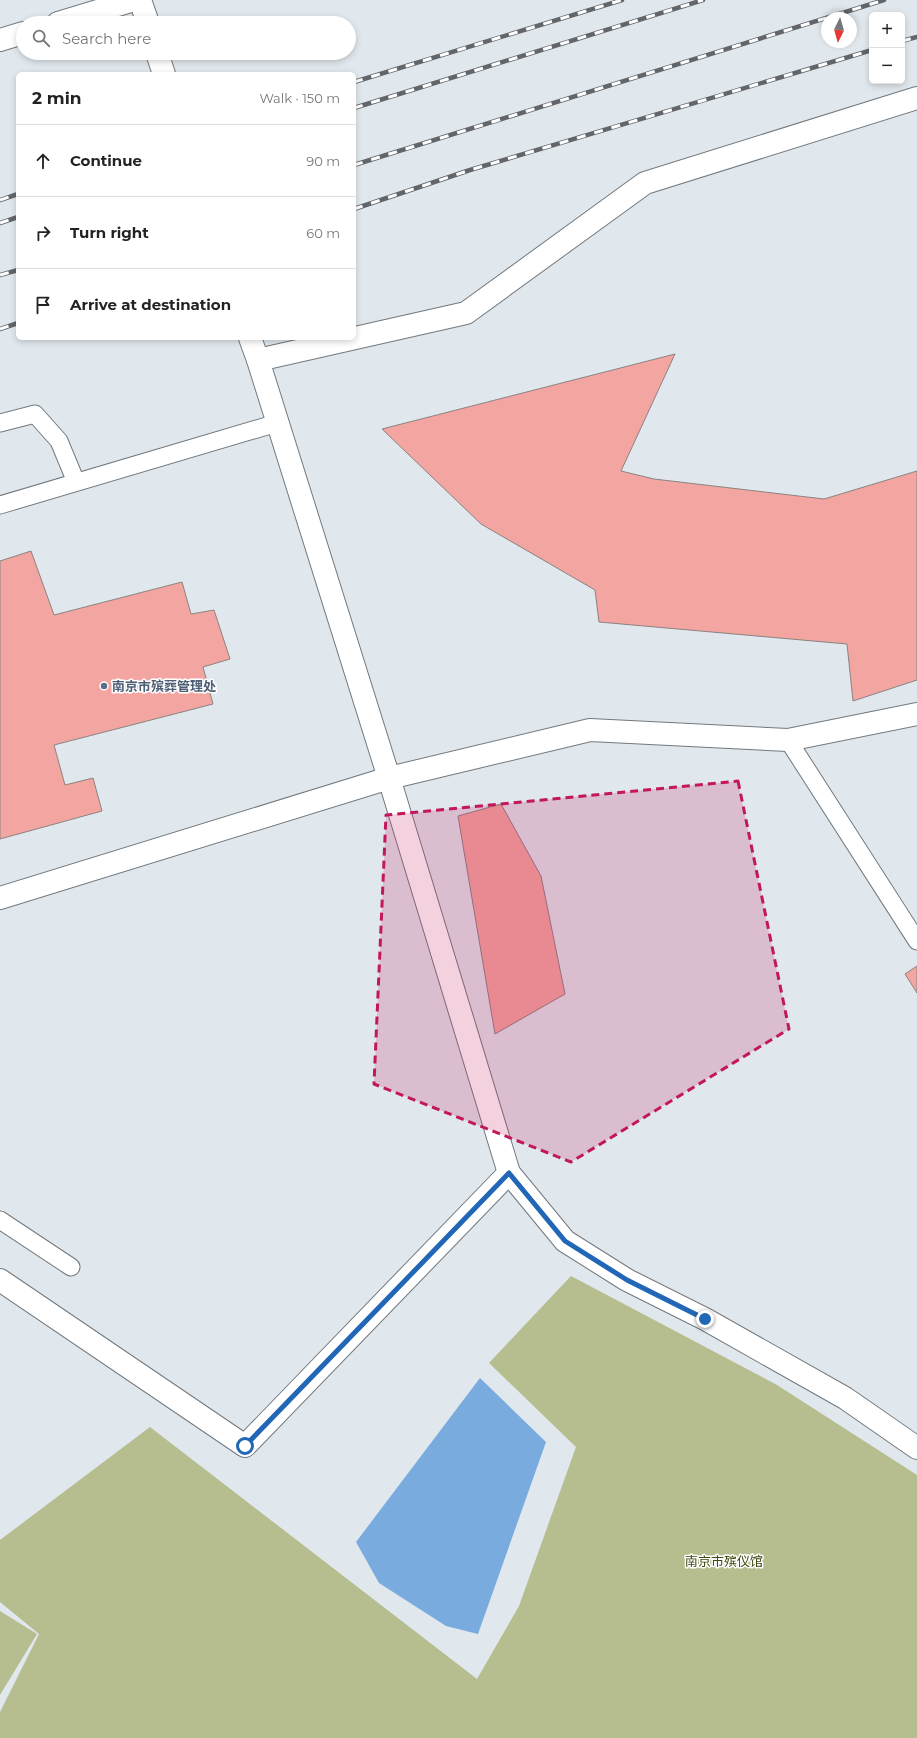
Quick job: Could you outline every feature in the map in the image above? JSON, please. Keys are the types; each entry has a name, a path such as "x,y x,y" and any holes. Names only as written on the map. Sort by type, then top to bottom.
{"street":[{"path":"81,16 134,0"},
{"path":"140,0 146,16"},
{"path":"0,40 16,35"},
{"path":"159,60 163,72"},
{"path":"356,338 466,313 645,183 917,98"},
{"path":"251,340 390,778 509,1173 565,1241 627,1280 705,1319 845,1398 917,1448"},
{"path":"258,360 347,340"},
{"path":"0,898 390,778 590,730 788,740 917,714"},
{"path":"0,1280 245,1446 509,1173"}],"lane":[{"path":"0,423 35,414 59,441 76,482"},
{"path":"0,505 278,423"},
{"path":"788,740 917,941"},
{"path":"0,1220 71,1267"}],"highlighted area":[{"path":"738,781 789,1029 571,1162 374,1084 386,815"}],"green space":[{"name":"南京市殡仪馆","path":"571,1276 777,1385 917,1475 917,1738 0,1738 0,1712 39,1634 0,1602 0,1540 150,1427 477,1679 519,1606 576,1447 489,1363"},
{"path":"0,1611 37,1634 0,1695"}],"water":[{"path":"480,1378 546,1442 478,1634 446,1626 379,1583 356,1542"}],"building":[{"path":"675,354 621,471 654,479 824,499 917,471 917,680 853,701 847,644 599,622 595,590 481,524 382,429"},
{"name":"南京市殡葬管理处","path":"31,551 54,615 182,582 191,614 214,610 230,659 203,667 213,704 54,745 65,785 93,778 102,811 0,839 0,561"},
{"path":"501,804 541,876 565,994 495,1034 458,816"},
{"path":"917,966 917,993 905,974"}],"railway":[{"path":"356,81 622,0"},
{"path":"356,107 703,0"},
{"path":"356,164 884,0"},
{"path":"905,40 917,37"},
{"path":"356,208 470,170 869,51"},
{"path":"0,200 16,195"},
{"path":"0,223 16,218"},
{"path":"0,275 16,271"},
{"path":"0,329 16,324"}],"place":[{"name":"南京市殡葬管理处","path":"104,686"}],"route":[{"path":"245,1446 509,1173 565,1241 627,1280 705,1319"}]}
